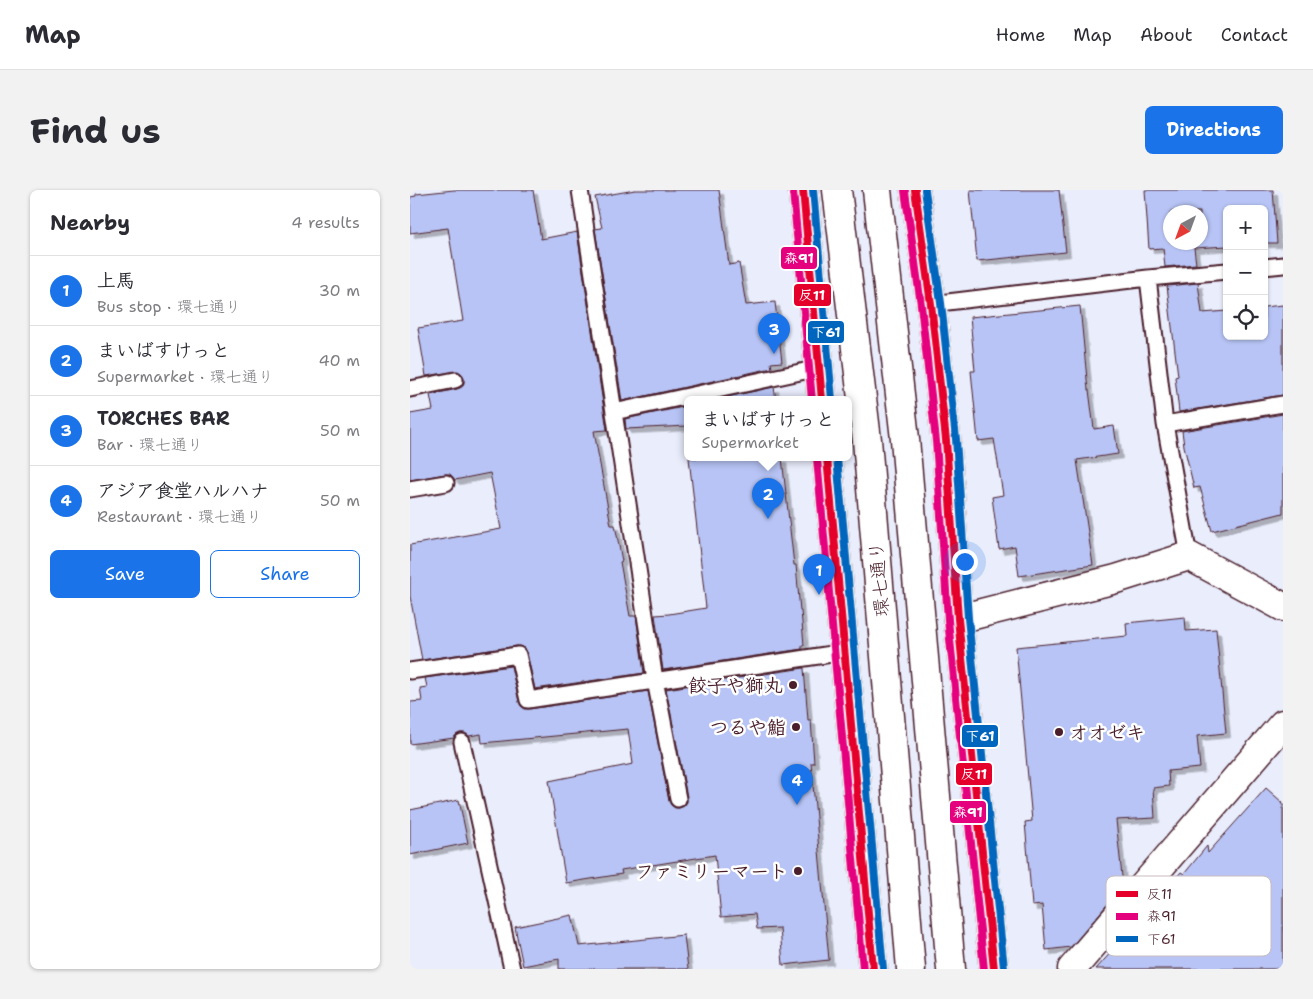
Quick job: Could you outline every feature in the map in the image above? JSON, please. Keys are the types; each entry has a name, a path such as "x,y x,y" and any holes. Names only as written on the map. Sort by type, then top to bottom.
{"main road":[{"path":"803,190 822,396"},
{"name":"環七通り","path":"837,190 867,440 911,969"},
{"name":"環七通り","path":"877,190 904,439 951,969"},
{"path":"915,190 931,304 946,440 958,619 994,969"},
{"path":"827,461 873,969"},
{"path":"958,619 1116,579 1189,556 1283,607"},
{"path":"1152,876 1283,724"},
{"path":"1072,969 1106,930"}],"lane":[{"path":"580,190 655,680 678,798"},
{"path":"1268,267 1283,265"},
{"path":"931,304 1148,278 1223,271"},
{"path":"1148,278 1164,424 1189,556"},
{"path":"689,396 819,368"},
{"path":"410,389 455,380"},
{"path":"614,412 684,397"},
{"path":"1164,424 1283,404"},
{"path":"410,489 446,483"},
{"path":"410,671 518,655 528,700 845,652"},
{"path":"462,742 512,969"}],"building":[{"path":"454,190 533,190 541,239 577,232 607,430 594,431 611,525 615,525 630,616 636,616 644,673 535,689 527,653 521,646 422,660 410,596 410,545 501,529 490,473 455,480 450,474 445,474 410,480 410,414 433,410 430,395 462,387 464,379 458,371 426,376 418,328 463,321 448,228 410,233 410,197 416,196 416,194"},
{"path":"635,190 719,190 729,265 739,263 746,305 775,302 782,362 771,363 772,368 622,401 595,229 602,228 595,197"},
{"path":"970,190 1059,190 1066,252 977,261"},
{"path":"1145,190 1273,190 1277,243 1268,243 1268,205 1223,205 1223,246 1208,247 1208,205 1163,205 1163,248 1149,249"},
{"path":"1163,250 1194,250 1196,264 1165,267"},
{"path":"1198,283 1202,313 1223,311 1223,340 1268,340 1268,307 1283,305 1283,395 1179,412 1175,377 1178,376 1167,286"},
{"path":"1080,306 1088,390 1094,429 1114,426 1118,454 1077,460 1093,565 1019,576 1015,546 999,549 992,497 1003,495 994,439 978,441 971,371 975,371 970,317"},
{"path":"774,387 775,396 732,396"},
{"path":"684,407 684,426 626,429 625,419"},
{"path":"1283,414 1283,513 1212,531 1200,487 1194,488 1182,431"},
{"path":"689,461 782,461 801,611 804,645 802,645 802,649 663,670 655,615 706,608"},
{"path":"1185,617 1186,631 1216,629 1226,733 1197,736 1200,768 1168,771 1169,786 1153,788 1155,818 1116,820 1122,876 1106,876 1106,906 1071,947 1046,950 1042,905 1032,906 1025,822 1032,821 1016,647 1127,636 1126,623"},
{"path":"511,666 519,702 525,709 648,691 669,801 675,808 684,806 687,802 687,797 666,689 804,668 808,720 811,720 814,763 811,763 829,960 783,965 780,928 757,929 755,914 721,917 715,855 621,870 622,874 566,883 549,781 633,764 628,729 482,743 481,734 469,736 465,733 460,733 454,738 410,744 410,702 422,701 420,688 427,687 425,678"},
{"path":"1266,788 1283,803 1283,969 1096,969 1108,956 1271,956 1271,876 1178,876 1181,872 1184,874 1207,846 1208,853"},
{"path":"459,800 468,843 410,855 410,810"},
{"path":"572,915 579,946 684,935 688,969 559,969 559,959 523,966 515,927"}],"transit line":[{"name":"反11","path":"803,190 822,396"},
{"name":"下61","path":"813,190 832,396"},
{"name":"反11","path":"915,190 931,304 946,440 958,619 994,969"},
{"name":"下61","path":"925,190 941,303 956,439 968,618 1004,968"},
{"name":"森91","path":"793,191 812,396"},
{"name":"森91","path":"905,191 921,305 936,441 948,620 984,969"},
{"name":"森91","path":"817,461 863,969"},
{"name":"反11","path":"827,461 873,969"},
{"name":"下61","path":"837,461 883,968"}],"place":[{"name":"TORCHES BAR","path":"774,354"},
{"name":"まいばすけっと","path":"768,519"},
{"name":"上馬","path":"819,595"},
{"name":"餃子や獅丸","path":"793,685"},
{"name":"つるや鮨","path":"796,727"},
{"name":"オオゼキ","path":"1059,732"},
{"name":"アジア食堂ハルハナ","path":"797,805"},
{"name":"ファミリーマート","path":"798,871"}]}
